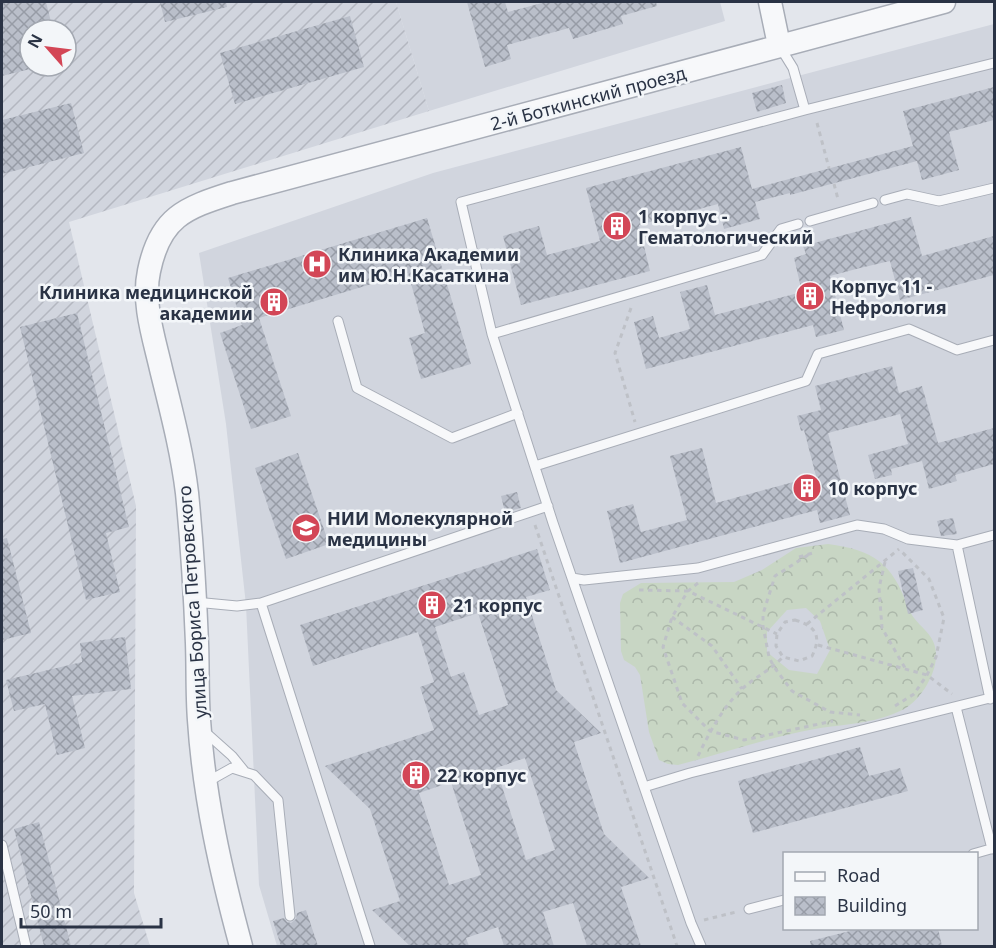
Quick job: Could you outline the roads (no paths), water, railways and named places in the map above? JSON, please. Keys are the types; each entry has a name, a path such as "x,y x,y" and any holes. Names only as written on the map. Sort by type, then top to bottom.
{"street":[{"path":"770,2 779,45"},
{"name":"2-й Боткинский проезд","path":"232,193 730,60 873,11 945,2"},
{"name":"улица Бориса Петровского","path":"232,193 195,205 174,219 163,234 154,253 148,272 147,295 150,320 179,443 186,492 195,602 200,727 205,783 212,824 241,946"}],"lane":[{"path":"779,45 793,68 805,110"},
{"path":"701,946 691,923 572,578 492,334 461,202 805,110 994,63"},
{"path":"885,200 907,194 939,201 994,188"},
{"path":"810,221 873,203"},
{"path":"492,334 762,255 781,229 798,224"},
{"path":"339,321 357,388 452,438 518,413"},
{"path":"535,466 806,381 818,354 909,329 957,350 994,340"},
{"path":"195,602 237,606 261,603 548,506"},
{"path":"572,578 584,580 698,568 857,525 884,529 908,539 957,545 994,535"},
{"path":"644,787 690,773 992,698 957,545"},
{"path":"261,603 370,946"},
{"path":"956,707 993,848 978,852"},
{"path":"200,727 232,756 245,772"},
{"path":"205,783 232,768 254,775 278,800 290,916"},
{"path":"2,845 26,946"},
{"path":"749,909 783,900"}],"place":[{"name":"1 корпус - Гематологический","path":"617,226"},
{"name":"Клиника Академии им Ю.Н.Касаткина","path":"317,264"},
{"name":"Корпус 11 - Нефрология","path":"810,296"},
{"name":"Клиника медицинской академии","path":"274,302"},
{"name":"10 корпус","path":"807,488"},
{"name":"НИИ Молекулярной медицины","path":"306,528"},
{"name":"21 корпус","path":"432,605"},
{"name":"22 корпус","path":"416,775"}]}
